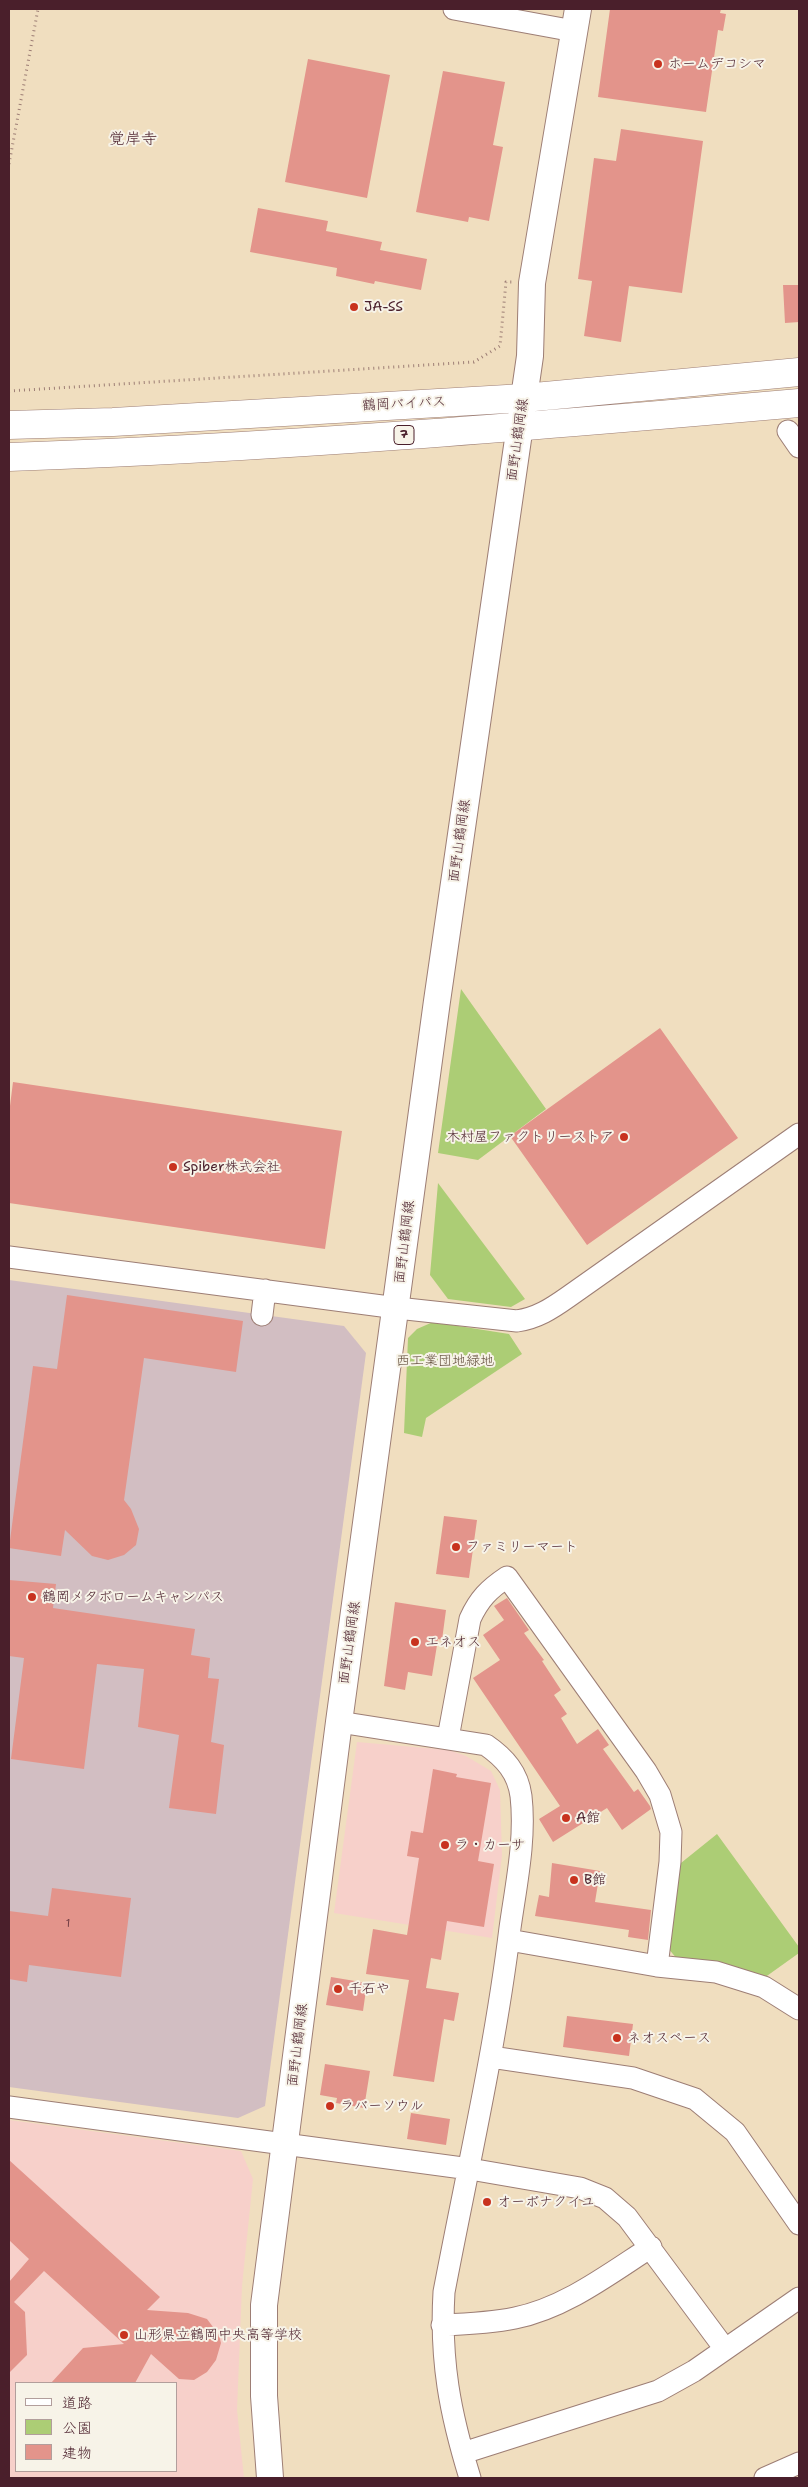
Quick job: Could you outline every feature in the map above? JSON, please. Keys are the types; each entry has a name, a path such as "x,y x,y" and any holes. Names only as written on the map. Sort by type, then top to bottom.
{"highway":[{"name":"鶴岡バイパス","path":"9,426 113,422 524,398 799,372"},
{"name":"7","path":"9,457 124,453 520,427 799,403"}],"main road":[{"name":"面野山鶴岡線","path":"270,2478 264,2396 264,2305 339,1722 397,1308 437,1001 530,356 532,283 576,20"}],"street":[{"path":"454,9 576,20"},
{"path":"9,1257 397,1308 517,1321 540,1315 799,1134"},
{"path":"262,1315 265,1290"},
{"path":"448,1738 470,1619 478,1601 491,1587 508,1577 646,1771 660,1795 671,1832 670,1862 657,1966"},
{"path":"339,1722 486,1745 503,1756 515,1775 521,1796 520,1851 509,1940 491,2057 444,2292 442,2325 446,2378 453,2420 470,2478"},
{"path":"509,1940 657,1966 716,1972 764,1988 799,2009"},
{"path":"491,2057 633,2078 694,2099 735,2132 799,2224"},
{"path":"9,2107 470,2169 580,2188 605,2198 627,2217 725,2349"},
{"path":"442,2325 475,2324 517,2318 555,2305 595,2284 651,2247"},
{"path":"462,2453 658,2391 725,2349 799,2298"},
{"path":"765,2478 799,2464"}],"path":[{"path":"9,164 38,9"},
{"path":"9,391 474,362 500,346 506,282 532,283"}],"shaded area":[{"path":"9,1280 344,1326 366,1353 265,2106 238,2118 9,2087"},
{"path":"357,1742 449,1750 466,1756 491,1771 500,1790 502,1855 492,1938 334,1913"},
{"name":"山形県立鶴岡中央高等学校","path":"9,2120 241,2151 253,2179 242,2286 237,2410 244,2478 9,2478"}],"green space":[{"path":"461,989 546,1109 478,1160 438,1153"},
{"path":"438,1183 525,1299 511,1307 448,1299 430,1275"},
{"name":"西工業団地緑地","path":"433,1322 509,1334 522,1354 426,1418 422,1437 404,1433 408,1338 417,1329"},
{"path":"717,1834 799,1947 799,1953 764,1978 678,1960 667,1947 681,1863"}],"building":[{"name":"ホームデコシマ","path":"610,9 721,9 720,13 726,14 723,31 718,30 706,112 598,97"},
{"path":"308,59 390,75 367,198 285,182"},
{"path":"443,71 505,82 493,145 503,147 489,221 469,217 468,222 416,212"},
{"path":"621,129 703,141 682,293 629,286 621,342 584,336 592,281 578,279 594,158 616,161"},
{"path":"258,208 328,221 326,231 382,242 380,250 427,259 421,290 375,281 374,284 336,276 337,268 250,252"},
{"path":"783,285 799,285 799,322 785,323"},
{"name":"木村屋ファクトリーストア","path":"660,1028 738,1138 587,1245 510,1136"},
{"name":"Spiber株式会社","path":"13,1082 342,1131 325,1249 9,1203 9,1114"},
{"path":"67,1295 243,1321 236,1372 144,1358 124,1500 131,1509 139,1529 136,1545 124,1555 108,1560 92,1556 65,1530 61,1556 9,1548 33,1366 57,1369"},
{"name":"ファミリーマート","path":"444,1516 477,1520 469,1578 436,1574"},
{"path":"9,1580 56,1584 53,1608 195,1629 191,1655 210,1658 208,1678 219,1679 211,1742 224,1745 216,1814 169,1808 179,1735 138,1727 144,1669 97,1664 84,1769 11,1759 24,1658 9,1656"},
{"path":"507,1598 529,1630 524,1633 544,1660 542,1661 561,1690 554,1695 567,1714 561,1718 577,1744 598,1729 609,1745 603,1749 634,1792 638,1789 650,1806 651,1809 622,1830 607,1808 553,1842 539,1819 560,1806 473,1678 500,1660 483,1635 504,1620 494,1606"},
{"path":"395,1602 446,1610 442,1640 438,1639 432,1676 408,1672 405,1690 384,1686"},
{"path":"433,1769 457,1774 456,1777 491,1783 478,1861 494,1864 484,1927 447,1921 441,1960 431,1958 426,1988 459,1993 454,2021 444,2019 434,2082 393,2076 409,1980 366,1974 373,1929 407,1935 419,1858 407,1856 411,1831 423,1833"},
{"path":"552,1863 600,1871 595,1902 651,1910 648,1940 628,1937 629,1930 535,1916 539,1895 549,1897"},
{"path":"52,1888 131,1898 121,1977 29,1965 27,1982 9,1979 9,1911 48,1916"},
{"path":"331,1977 367,1983 363,2011 326,2005"},
{"path":"567,2016 633,2024 629,2056 563,2047"},
{"path":"325,2064 370,2071 364,2108 336,2103 337,2098 320,2095"},
{"path":"411,2113 450,2119 446,2145 407,2139"},
{"path":"9,2160 160,2297 147,2310 188,2313 207,2319 219,2335 221,2343 216,2360 207,2372 194,2380 179,2379 151,2354 136,2382 52,2382 83,2348 124,2344 44,2271 14,2302 25,2312 27,2355 9,2373 9,2282 29,2259 9,2240"}],"place":[{"name":"ホームデコシマ","path":"658,64"},
{"name":"JA-SS","path":"354,307"},
{"name":"木村屋ファクトリーストア","path":"624,1137"},
{"name":"Spiber株式会社","path":"173,1167"},
{"name":"ファミリーマート","path":"456,1547"},
{"name":"鶴岡メタボロームキャンパス","path":"32,1597"},
{"name":"エネオス","path":"415,1642"},
{"name":"A館","path":"566,1818"},
{"name":"ラ・カーサ","path":"445,1845"},
{"name":"B館","path":"574,1880"},
{"name":"千石や","path":"338,1989"},
{"name":"ネオスペース","path":"617,2038"},
{"name":"ラバーソウル","path":"330,2106"},
{"name":"オーボナクイユ","path":"487,2202"},
{"name":"山形県立鶴岡中央高等学校","path":"124,2335"}],"district":[{"name":"覚岸寺","path":"133,140"}]}
